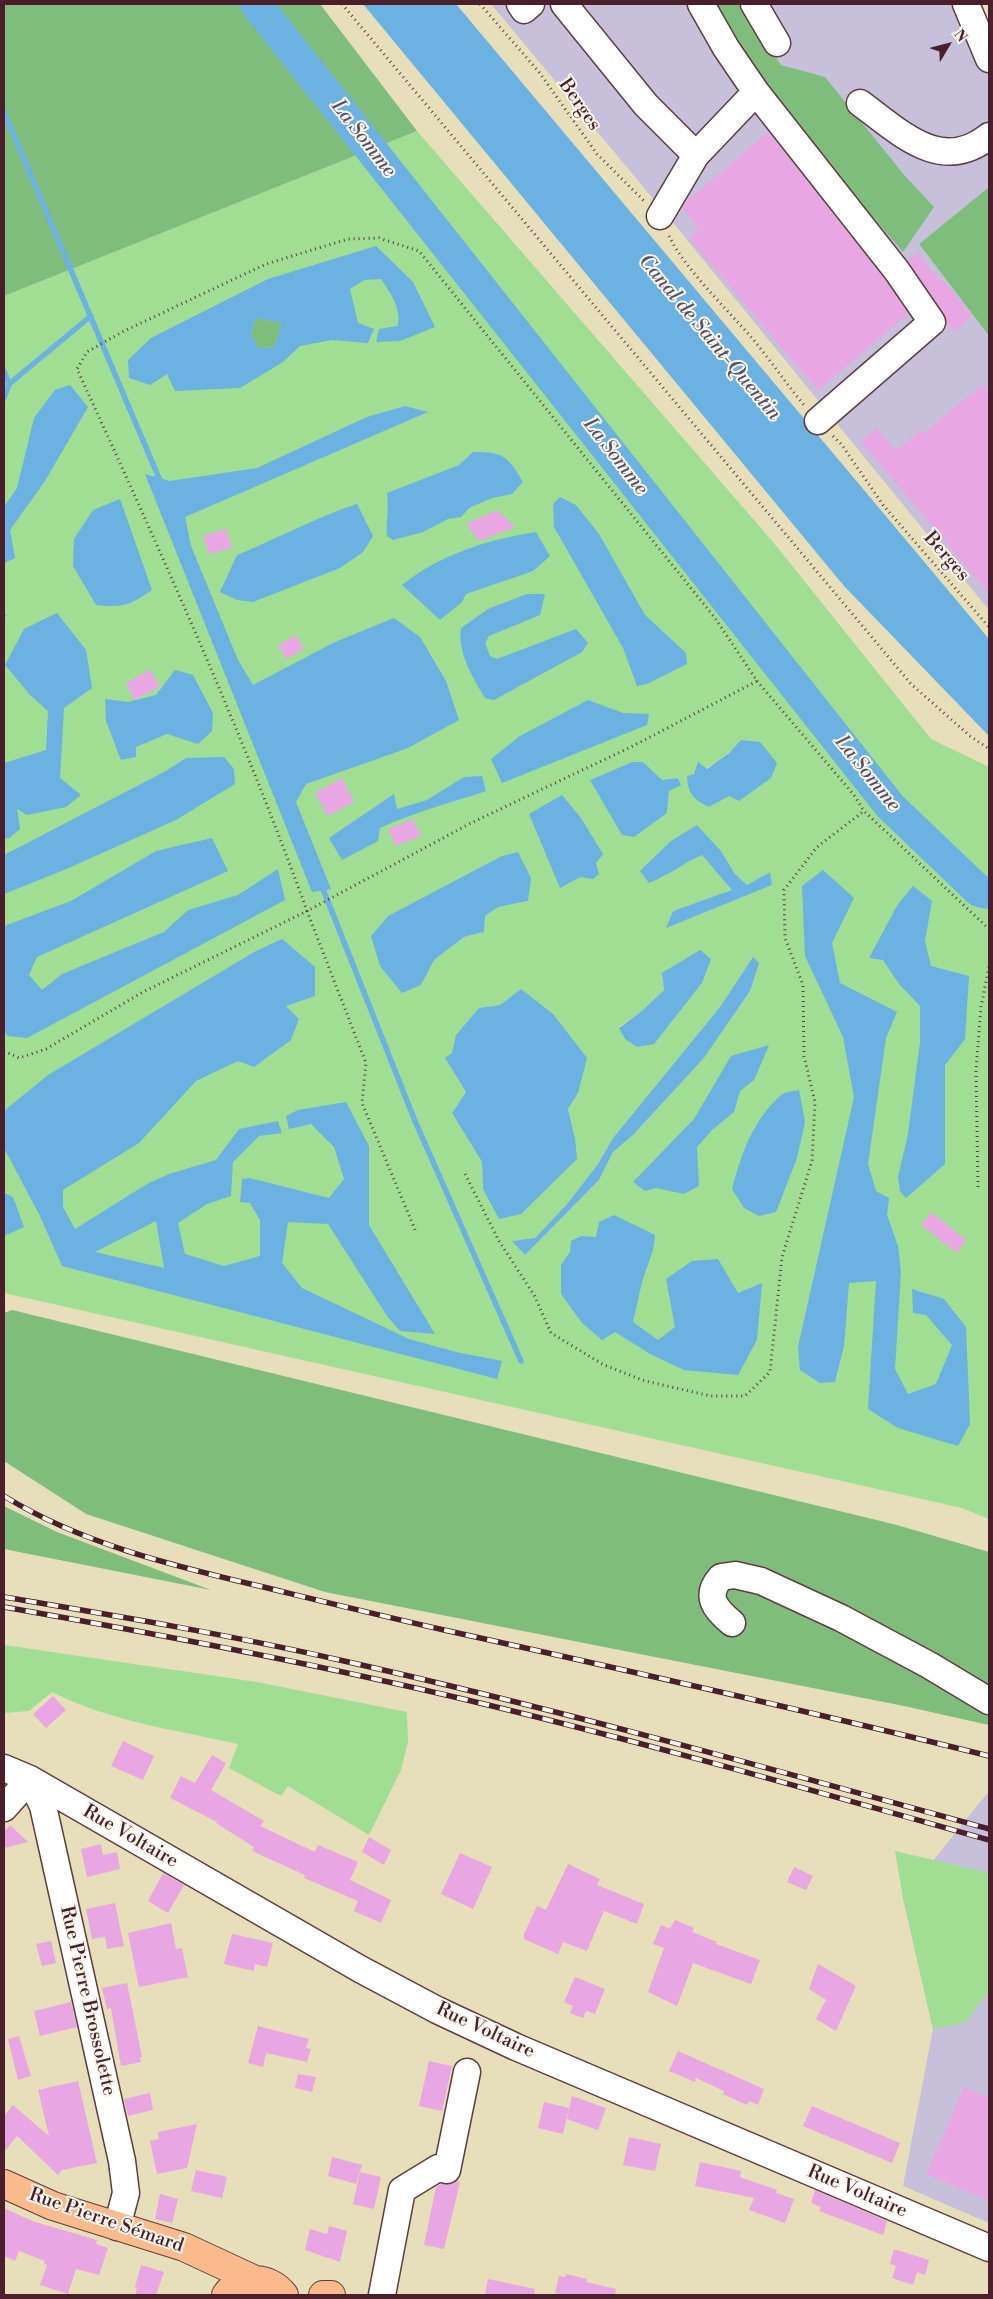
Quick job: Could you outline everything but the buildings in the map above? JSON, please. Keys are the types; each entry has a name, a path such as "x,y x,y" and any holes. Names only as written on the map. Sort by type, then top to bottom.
{"main road":[{"name":"Rue Pierre Sémard","path":"4,2184 53,2206 184,2247 253,2280 273,2284 290,2294"},
{"name":"Rue Pierre Sémard","path":"208,2257 222,2295"},
{"path":"226,2295 235,2286 253,2280"},
{"path":"323,2295 329,2295"}],"street":[{"path":"520,4 524,10 531,4"},
{"path":"564,4 646,105 696,156"},
{"path":"701,4 726,48 756,92 897,271 932,322 818,421"},
{"path":"754,4 777,43"},
{"path":"966,4 989,59"},
{"path":"660,216 696,156 756,92"},
{"path":"860,103 922,147 950,153 976,147 989,136"},
{"path":"732,1623 720,1613 712,1599 714,1585 721,1576 735,1575 761,1581 849,1622 929,1665 989,1701"},
{"name":"Rue Voltaire","path":"4,1768 30,1779 360,1969 437,2010 516,2047 989,2248"},
{"path":"4,1808 30,1779"},
{"name":"Rue Pierre Brossolette","path":"30,1779 43,1806 122,2161 126,2193 116,2226"},
{"path":"382,2295 402,2190 438,2168 447,2170 467,2072"}],"path":[{"path":"342,4 911,684 970,736 989,748"},
{"name":"Berges","path":"480,4 539,72 597,154 660,216 670,239 685,260 752,338 785,383 842,445 883,505 989,627"},
{"path":"416,1232 362,1104 366,1063 307,912 270,808 214,675 78,369 87,352 113,337 266,264 348,239 379,238 419,251 715,618 757,681 854,795 864,811 989,929"},
{"path":"4,1051 19,1058 46,1049 143,992 307,912 470,823 635,745 757,681"},
{"path":"465,1174 499,1241 534,1295 551,1333 604,1365 645,1381 711,1396 745,1396 770,1372 782,1257 812,1161 814,1102 804,1056 802,1023 803,985 785,938 784,890 817,847 864,811"},
{"path":"978,1187 976,1070 981,1007 989,968"}],"shaded area":[{"path":"491,4 982,4 989,24 989,187 919,244 989,336 989,610 670,219"},
{"path":"989,1791 989,2223 903,2186 933,2029 903,1898"}],"green space":[{"path":"4,4 320,4 417,131 4,296"},
{"path":"712,4 739,4 781,65 825,77 905,176 934,207 903,252 840,179 714,13"},
{"path":"417,131 773,542 931,739 989,767 989,1519 962,1508 4,1293 4,296","holes":["741,740 729,795 709,807 694,774 714,764","632,762 643,762 662,781 677,778 669,790 667,813 590,780","697,825 721,851 735,874 747,886 769,872 772,885 667,927 673,911 733,890 702,855 681,865 660,879","443,888 528,901 498,907 485,916 484,932 464,937 434,960 371,936 388,916","753,957 750,991 704,1058 632,1136 613,1152 599,1180 525,1255 513,1241 535,1238 567,1204 598,1164 613,1138 720,1007","662,973 702,983 654,1043 637,1047 619,1027 643,1010 664,990","521,989 578,1093 568,1109 575,1138 483,1189 482,1162 452,1113 466,1092 446,1058 452,1053 479,1008 500,1005"]},
{"path":"989,187 989,336 919,244"},
{"path":"256,318 282,323 274,347 258,348 251,333"},
{"path":"12,1310 897,1525 989,1552 989,1725 904,1706 325,1592 86,1514 4,1461 4,1313"},
{"path":"4,1506 57,1532 211,1590 4,1549"},
{"path":"4,1645 257,1682 407,1712 408,1742 401,1770 369,1835 288,1786 281,1796 229,1768 238,1744 120,1718 52,1692 29,1711 4,1713"},
{"path":"895,1851 989,1873 989,1991 965,2023 933,2029 903,1898"}],"water":[{"name":"Canal de Saint-Quentin","path":"363,4 456,4 989,639 989,736 844,586"},
{"path":"376,246 413,282 435,327 400,341 376,342 379,329 398,326 397,307 381,279 364,280 350,289 358,323 374,329 368,343 332,340 300,346 283,362 240,388 175,391 167,374 150,385 129,378 128,360 151,338 268,279","holes":["256,318 282,323 274,347 258,348 251,333"]},
{"path":"70,385 88,407 45,481 10,530 15,558 4,563 4,507 17,488 34,418 55,390"},
{"path":"405,406 428,412 185,517 191,546 238,660 253,685 335,642 394,618 420,637 446,681 459,720 408,748 306,784 296,802 331,889 312,892 145,474 170,481 257,468 367,417"},
{"path":"473,452 491,453 504,457 513,466 523,482 512,494 492,498 469,508 461,517 448,519 423,532 393,540 387,536 387,493 459,465"},
{"path":"560,497 576,505 599,534 645,615 686,653 687,664 647,684 637,686 623,648 554,527 553,504"},
{"path":"120,499 152,590 132,602 120,606 96,605 73,566 74,539 93,510"},
{"path":"357,504 373,536 363,552 340,568 253,602 237,600 220,592 237,555 327,515"},
{"path":"536,532 550,556 533,571 466,594 462,602 440,620 402,585 433,565 465,550 500,539"},
{"path":"527,594 545,594 540,615 489,636 485,643 490,656 497,659 576,629 588,643 582,652 494,700 485,698 467,664 461,646 461,628 488,609"},
{"path":"57,613 86,650 92,688 64,708 60,778 81,795 66,807 27,815 17,809 20,829 8,839 4,838 4,763 46,750 48,711 30,695 5,665 24,629"},
{"path":"175,670 193,675 213,713 212,731 198,744 167,734 136,747 136,757 121,760 106,721 105,699 128,702 156,695"},
{"path":"588,700 623,713 649,714 647,725 502,783 491,759 520,736"},
{"path":"741,740 760,742 777,763 771,778 739,801 729,796 709,807 692,795 687,776 694,774 698,762 707,769 729,753"},
{"path":"224,757 234,769 235,784 176,820 64,870 4,894 4,855 164,772 186,758"},
{"path":"632,762 643,762 662,780 678,778 681,785 669,791 667,813 634,837 622,835 590,780"},
{"path":"482,776 486,791 419,812 380,828 378,841 342,860 329,838 394,794 397,809 427,800 464,777"},
{"path":"562,795 581,818 603,854 596,863 599,874 593,879 580,877 560,888 529,814"},
{"path":"697,825 721,851 735,874 747,885 770,872 772,885 666,928 673,911 732,890 702,855 649,883 640,871 671,841"},
{"path":"212,838 228,871 37,957 29,975 42,990 62,974 164,932 188,910 238,895 278,869 285,900 27,1038 7,1036 4,1029 4,926 71,901 156,851"},
{"path":"518,852 531,878 528,901 498,907 485,916 484,932 464,937 434,960 421,985 402,993 380,966 371,936 388,916 502,856"},
{"path":"823,870 854,898 832,943 840,983 897,1012 886,1038 868,1164 876,1191 889,1198 887,1215 898,1246 901,1272 895,1369 908,1394 936,1384 952,1345 926,1315 913,1313 912,1289 944,1299 966,1327 970,1424 958,1446 898,1428 868,1409 876,1281 849,1283 844,1346 835,1382 820,1383 800,1370 798,1347 854,1097 843,1037 805,956 802,886"},
{"path":"913,886 932,901 925,941 931,966 969,976 965,1039 945,1065 945,1164 906,1198 900,1191 898,1177 908,1134 920,1042 920,1006 899,984 883,960 869,958 898,904"},
{"path":"282,939 315,967 315,996 286,1006 299,1019 291,1040 254,1067 238,1061 196,1081 139,1143 63,1190 63,1207 75,1229 147,1184 169,1174 216,1160 239,1129 278,1121 282,1133 259,1136 233,1162 231,1196 207,1204 178,1223 185,1254 224,1266 260,1256 260,1220 250,1203 240,1202 242,1179 250,1178 329,1198 344,1179 334,1147 311,1124 289,1129 286,1116 298,1110 346,1102 369,1146 369,1225 435,1334 400,1331 387,1316 328,1224 288,1222 282,1263 302,1288 409,1339 456,1352 502,1361 497,1379 62,1266 40,1216 4,1148 4,1111 48,1075 256,951","holes":["156,1221 164,1268 95,1252"]},
{"path":"700,950 711,959 702,983 654,1044 637,1047 625,1039 619,1028 643,1010 664,990 662,973"},
{"path":"753,957 759,963 750,991 704,1058 632,1136 613,1152 599,1180 525,1255 512,1241 535,1238 567,1204 598,1164 613,1138 720,1007"},
{"path":"521,989 553,1014 587,1058 578,1093 568,1109 575,1138 577,1159 521,1214 499,1219 483,1189 482,1162 452,1113 466,1092 445,1058 452,1053 456,1035 479,1008 500,1005"},
{"path":"769,1045 754,1080 740,1091 734,1112 712,1130 697,1147 699,1186 684,1194 656,1188 645,1191 633,1182 694,1119 731,1056"},
{"path":"799,1090 805,1122 797,1158 776,1212 759,1216 744,1208 732,1189 744,1151 755,1127 771,1105 780,1096"},
{"path":"4,1193 13,1197 24,1227 4,1236"},
{"path":"614,1215 655,1235 653,1250 642,1282 633,1322 658,1340 675,1327 666,1279 692,1261 718,1259 738,1293 762,1283 757,1340 738,1375 684,1370 650,1354 615,1332 602,1340 582,1323 561,1294 561,1265 570,1252 571,1241 581,1236 596,1237 599,1222"}],"waterway":[{"name":"La Somme","path":"256,4 890,806 979,891 989,893"},
{"path":"4,112 161,483"},
{"path":"4,398 9,384 91,316"},
{"path":"4,371 9,384"},
{"path":"321,884 415,1121 521,1361"}],"railway":[{"path":"4,1496 34,1513 96,1540 193,1570 989,1756"},
{"path":"4,1597 217,1634 425,1680 668,1741 989,1829"},
{"path":"4,1607 349,1673 463,1699 661,1749 989,1840"}]}
